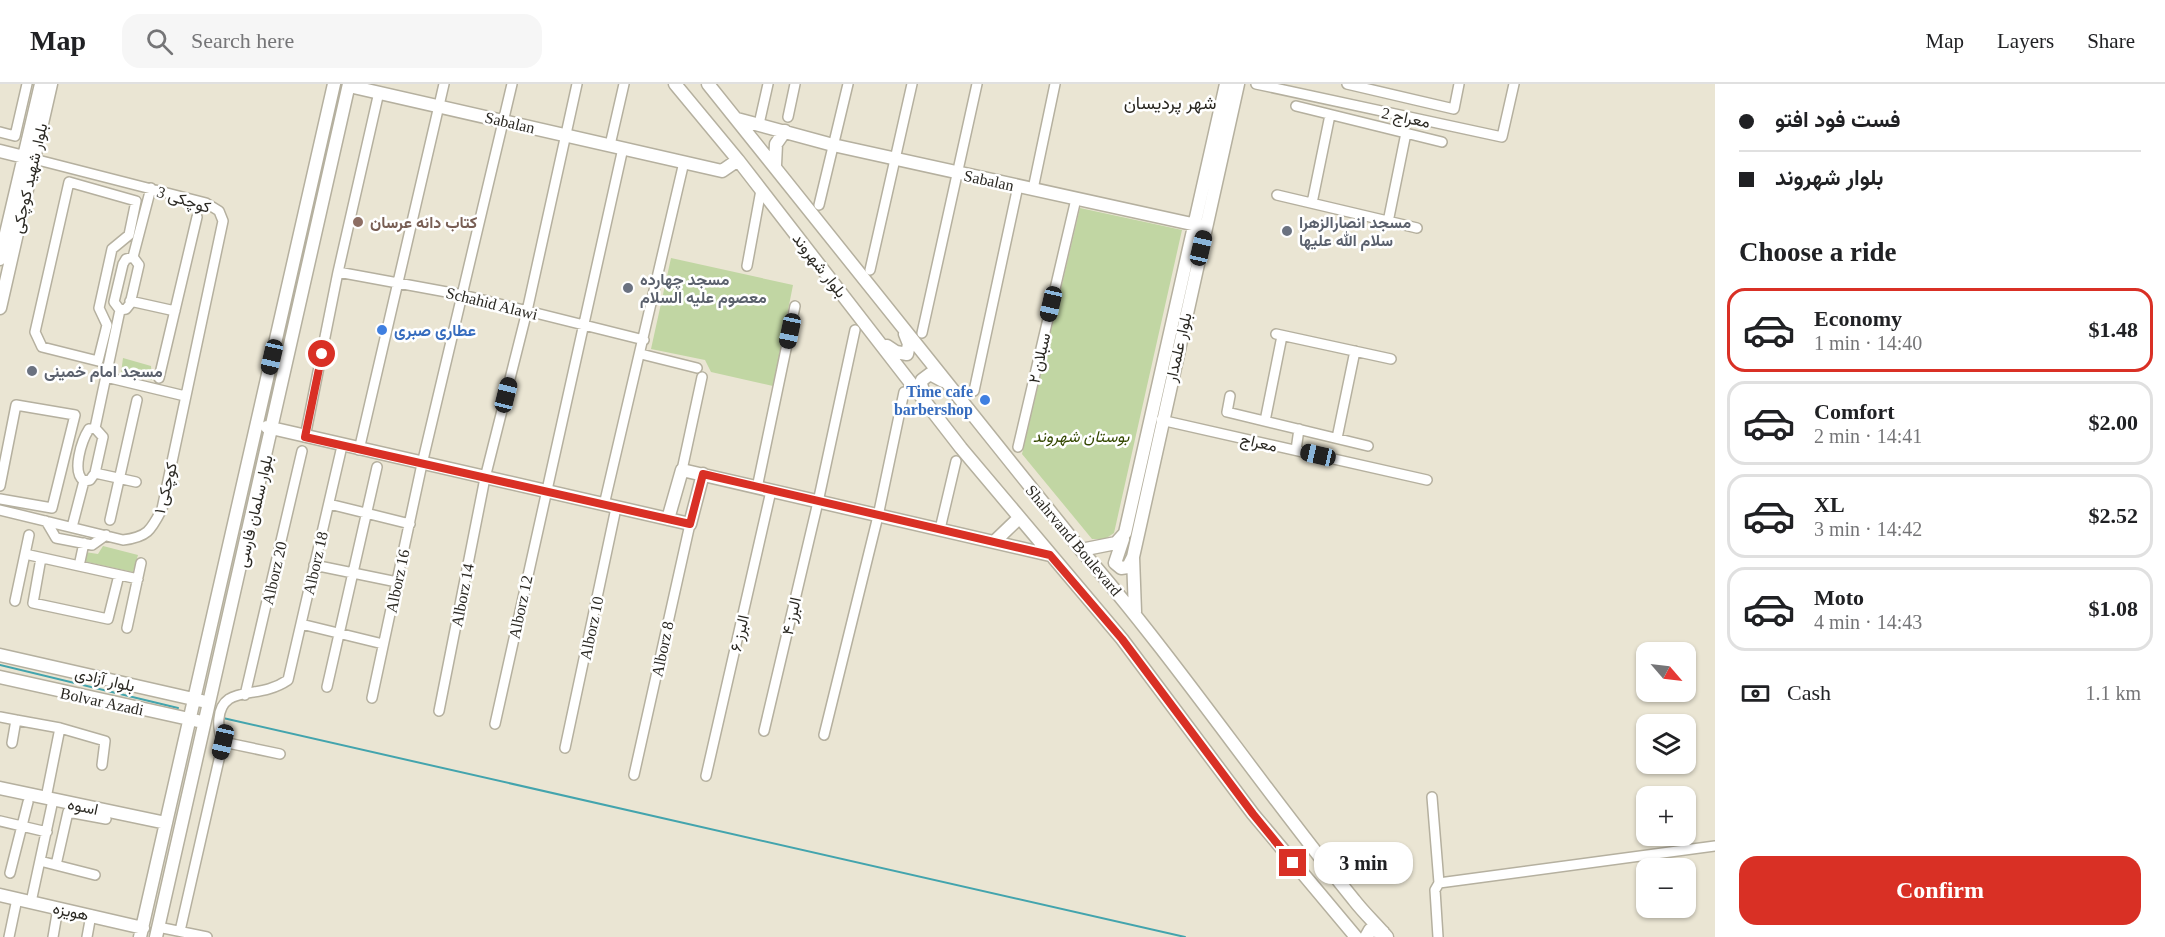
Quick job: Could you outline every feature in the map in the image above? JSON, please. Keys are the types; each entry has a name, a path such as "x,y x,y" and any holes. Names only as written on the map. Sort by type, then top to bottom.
{"main road":[{"name":"بلوار شهید کوچکی","path":"0,308 41,84"},
{"name":"بلوار شهید کوچکی","path":"0,259 51,84"},
{"name":"بلوار سلمان فارسی","path":"142,932 334,84"},
{"name":"بلوار شهروند","path":"675,84 738,160 927,403"},
{"path":"708,84 737,119"},
{"name":"بلوار علمدار","path":"1135,612 1133,557 1226,84"},
{"name":"بلوار علمدار","path":"1133,557 1128,567 1121,568 1114,563 1123,539 1199,226 1238,84"},
{"name":"بلوار سلمان فارسی","path":"157,932 349,85"},
{"name":"Sabalan","path":"349,85 722,171 738,160"},
{"name":"Sabalan","path":"737,119 833,145 1199,226"},
{"name":"Shahrvand Boulevard","path":"737,119 948,386 1081,550 1135,612 1355,901 1385,935"},
{"path":"775,166 774,151 785,131"},
{"path":"0,151 29,158"},
{"path":"875,335 896,352 907,354 909,344 900,325"},
{"path":"927,403 921,384 926,376 936,377 948,386"},
{"name":"Shahrvand Boulevard","path":"927,403 1050,555"},
{"path":"257,425 690,524 703,474"},
{"path":"668,519 682,470 1050,555 1122,639 1253,814 1356,937"},
{"path":"994,542 1019,518"},
{"path":"1081,550 1116,543 1123,539"},
{"name":"بلوار آزادی","path":"0,655 209,702"},
{"path":"203,661 218,663"},
{"name":"Bolvar Azadi","path":"0,677 205,722"},
{"path":"182,755 197,758"},
{"name":"اسوه","path":"0,788 166,824"},
{"name":"هویزه","path":"0,895 92,915 142,932"},
{"path":"1333,912 1342,918 1351,918 1358,910 1355,901"},
{"path":"1366,937 1370,930 1385,935"}],"street":[{"path":"0,132 15,136 27,84"},
{"path":"359,450 444,84"},
{"name":"Alborz 16","path":"372,698 422,464 512,84"},
{"name":"Alborz 14","path":"439,711 485,478 526,311 577,84"},
{"path":"610,145 624,84"},
{"path":"759,124 768,84"},
{"path":"788,117 795,84"},
{"path":"819,205 848,84"},
{"path":"870,270 912,84"},
{"path":"922,333 977,84"},
{"path":"1033,189 1055,84"},
{"name":"معراج 2","path":"1256,84 1502,138 1514,84"},
{"path":"1347,84 1454,109 1459,84"},
{"path":"305,437 338,272 379,92"},
{"path":"1296,106 1442,142"},
{"path":"1366,123 1369,109"},
{"path":"1312,203 1330,115"},
{"path":"1389,222 1406,133"},
{"name":"Alborz 12","path":"495,724 623,148"},
{"name":"کوچکی 3","path":"29,158 206,203 219,211 223,221 185,396"},
{"name":"Alborz 10","path":"565,748 610,506 684,162"},
{"path":"69,182 136,201 129,235 112,249 106,277 99,308 106,325 98,361 42,347 35,332 69,182"},
{"path":"974,391 1018,186"},
{"path":"95,428 120,310 114,302 119,279 123,264 133,257 151,188"},
{"path":"747,266 761,190"},
{"path":"1277,195 1417,228"},
{"name":"سبلان ۲","path":"1018,447 1076,199"},
{"path":"159,378 197,216"},
{"path":"120,310 126,309 130,301 139,265 133,257"},
{"name":"Schahid Alawi","path":"338,272 398,281 463,295 644,340"},
{"path":"106,277 119,279"},
{"path":"130,301 175,311"},
{"path":"757,488 795,306"},
{"name":"البرز ۴","path":"764,731 818,502 855,330"},
{"path":"1265,421 1279,335 1392,359"},
{"path":"1337,438 1355,351"},
{"path":"641,354 700,372 682,470"},
{"path":"106,377 185,396"},
{"path":"824,735 878,516 904,392"},
{"name":"کوچکی ۱","path":"0,510 123,540 141,538 153,527 162,509 185,396"},
{"path":"1230,396 1227,412 1368,446"},
{"path":"110,520 137,400"},
{"path":"0,486 16,405 75,415 52,508 0,499"},
{"name":"معراج","path":"1161,420 1427,480"},
{"path":"95,428 103,437 95,472 90,480 84,480 79,477 77,471 85,436 89,429 95,428"},
{"path":"1296,450 1299,429"},
{"name":"Alborz 18","path":"245,695 276,688 288,680 342,446"},
{"path":"67,447 82,450"},
{"name":"Alborz 20","path":"245,695 302,451"},
{"path":"940,529 956,461"},
{"path":"327,687 377,467"},
{"path":"95,472 136,483"},
{"path":"72,527 84,480"},
{"name":"البرز ۶","path":"706,776 771,491"},
{"path":"328,504 410,524"},
{"path":"46,521 56,538 92,545 106,536"},
{"name":"Alborz 8","path":"634,775 690,524"},
{"path":"15,601 28,535"},
{"path":"79,566 84,543"},
{"path":"25,554 138,579"},
{"path":"41,558 33,603 108,619 119,575"},
{"path":"127,628 141,563"},
{"path":"314,565 397,582"},
{"path":"301,624 383,644"},
{"path":"180,931 223,742 218,732 222,706 230,698 245,695"},
{"path":"0,717 105,741 102,765"},
{"path":"12,743 16,720"},
{"path":"32,902 46,832 60,729"},
{"path":"223,742 280,754"},
{"path":"1432,797 1439,883 1436,890 1438,937"},
{"path":"10,873 28,802"},
{"path":"56,865 68,812 106,819"},
{"path":"0,821 46,832"},
{"path":"1439,883 1715,846"},
{"path":"40,861 95,875"},
{"path":"9,937 17,899"},
{"path":"53,937 58,908"},
{"path":"87,937 92,915"},
{"path":"157,932 180,931 207,937"}],"green space":[{"name":"بوستان شهروند","path":"1080,208 1182,230 1114,533 1105,539 1092,539 1022,454"},
{"path":"671,258 793,285 773,386 711,372 705,360 651,349"},
{"path":"123,358 151,366 152,380 121,373"},
{"path":"103,546 138,555 133,572 83,561 85,552 98,554"}],"waterway":[{"path":"0,665 178,708"},
{"path":"223,718 1185,937"}],"place":[{"name":"کتاب دانه عرسان","path":"358,222"},
{"name":"مسجد انصارالزهرا سلام الله علیها","path":"1287,231"},
{"name":"مسجد چهارده معصوم علیه السلام","path":"628,288"},
{"name":"عطاری صبری","path":"382,330"},
{"name":"مسجد امام خمینی","path":"32,371"},
{"name":"Time cafe barbershop","path":"985,400"}],"district":[{"name":"شهر پردیسان","path":"1170,103"}],"route":[{"path":"322,354 305,437 690,524 703,474 1050,555 1122,639 1253,814 1293,863"}]}
